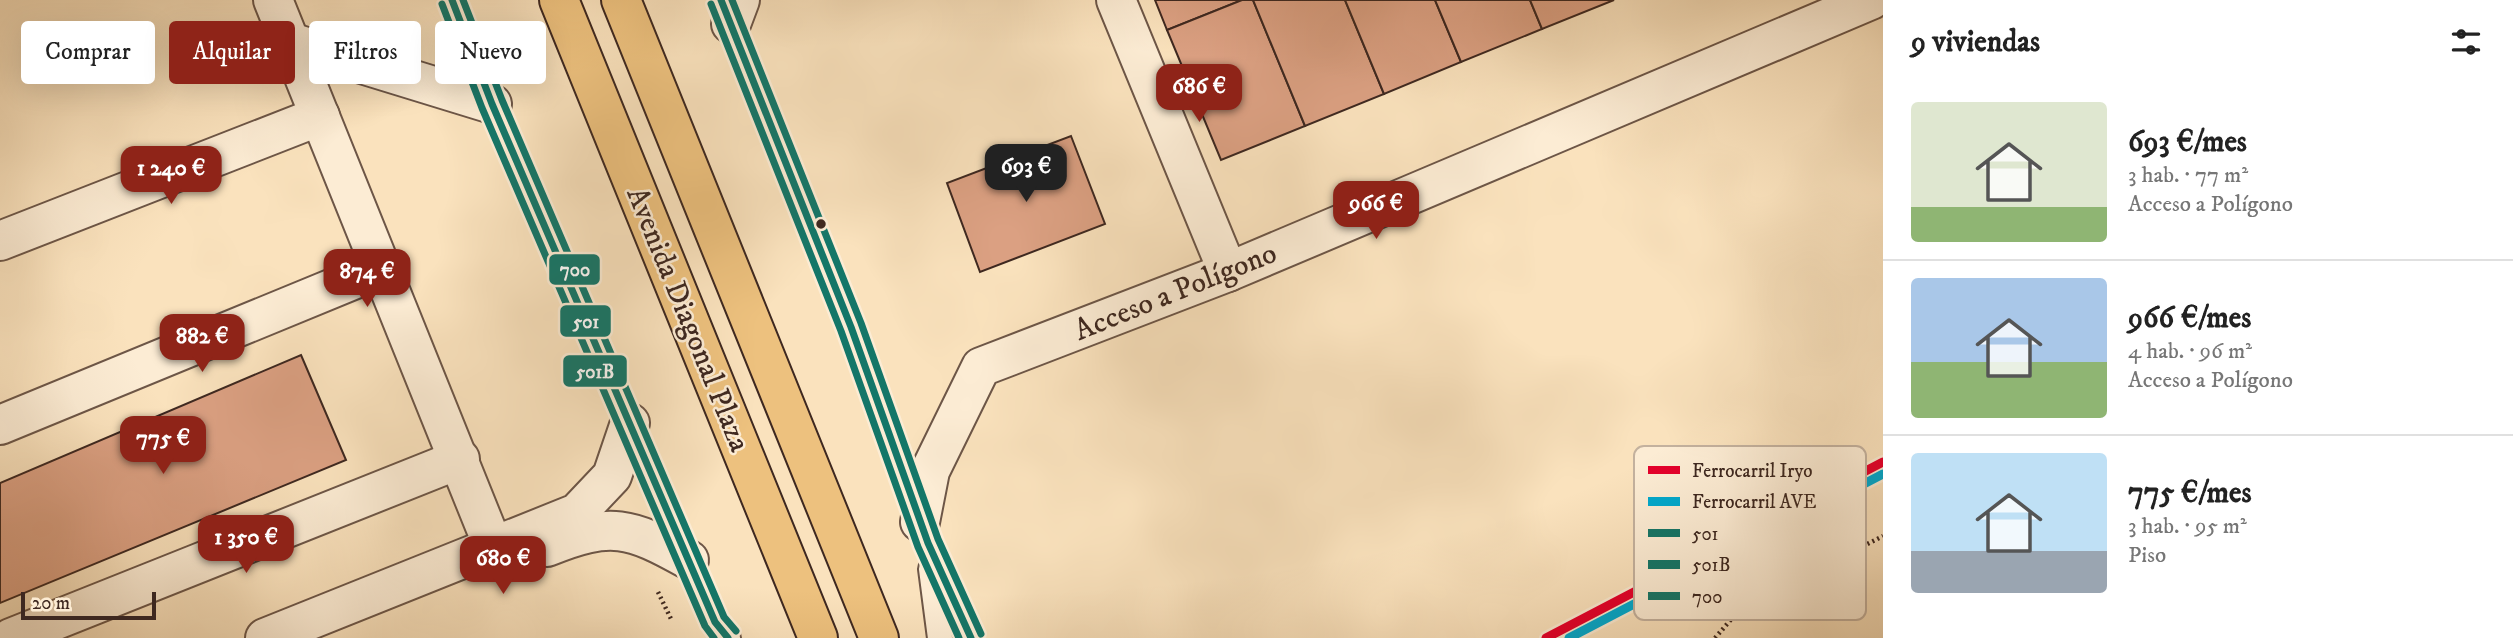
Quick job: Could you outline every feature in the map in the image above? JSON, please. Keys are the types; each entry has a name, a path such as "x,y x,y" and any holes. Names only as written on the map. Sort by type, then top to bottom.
{"main road":[{"name":"Avenida Diagonal Plaza","path":"559,0 818,638"},
{"name":"Avenida Diagonal Plaza","path":"621,0 879,638"}],"street":[{"path":"273,0 281,21"},
{"path":"1116,0 1228,272"},
{"name":"Acceso a Polígono","path":"924,533 930,471 981,367 1228,272 1871,0"},
{"path":"295,45 492,104"},
{"path":"295,55 460,458 507,552"},
{"path":"0,241 320,116"},
{"path":"0,425 382,268"},
{"path":"321,638 507,552 577,513 612,476 630,423"},
{"path":"11,638 460,458"},
{"path":"265,638 507,552 586,531 631,532 689,560"}],"lane":[{"path":"452,0 492,104 715,622 728,638"},
{"path":"731,8 851,327 924,533 971,638"},
{"path":"924,533 940,638"}],"path":[{"path":"1866,545 1883,536"},
{"path":"1715,638 1731,620"}],"building":[{"path":"1155,0 1242,0 1167,30"},
{"path":"1242,0 1253,0 1305,126 1221,160 1167,30"},
{"path":"1253,0 1345,0 1384,94 1305,126"},
{"path":"1345,0 1435,0 1461,62 1384,94"},
{"path":"1435,0 1530,0 1542,29 1461,62"},
{"path":"1530,0 1614,0 1542,29"},
{"path":"1071,136 1105,224 980,272 947,183"},
{"path":"301,355 346,460 0,603 0,483"}],"rail line":[{"name":"Iryo","path":"1866,471 1883,462"},
{"name":"AVE","path":"1866,483 1883,474"},
{"name":"Iryo","path":"1546,638 1634,592"},
{"name":"AVE","path":"1569,638 1634,604"}],"transit line":[{"name":"501","path":"452,0 492,104 715,622 728,638"},
{"name":"700","path":"463,0 502,100 724,617 736,631"},
{"name":"501","path":"721,0 851,327 928,543 971,638"},
{"name":"700","path":"732,0 861,323 938,539 981,634"},
{"name":"501B","path":"442,4 482,108 705,626 714,638"},
{"name":"501B","path":"711,4 841,331 918,547 959,638"}]}
